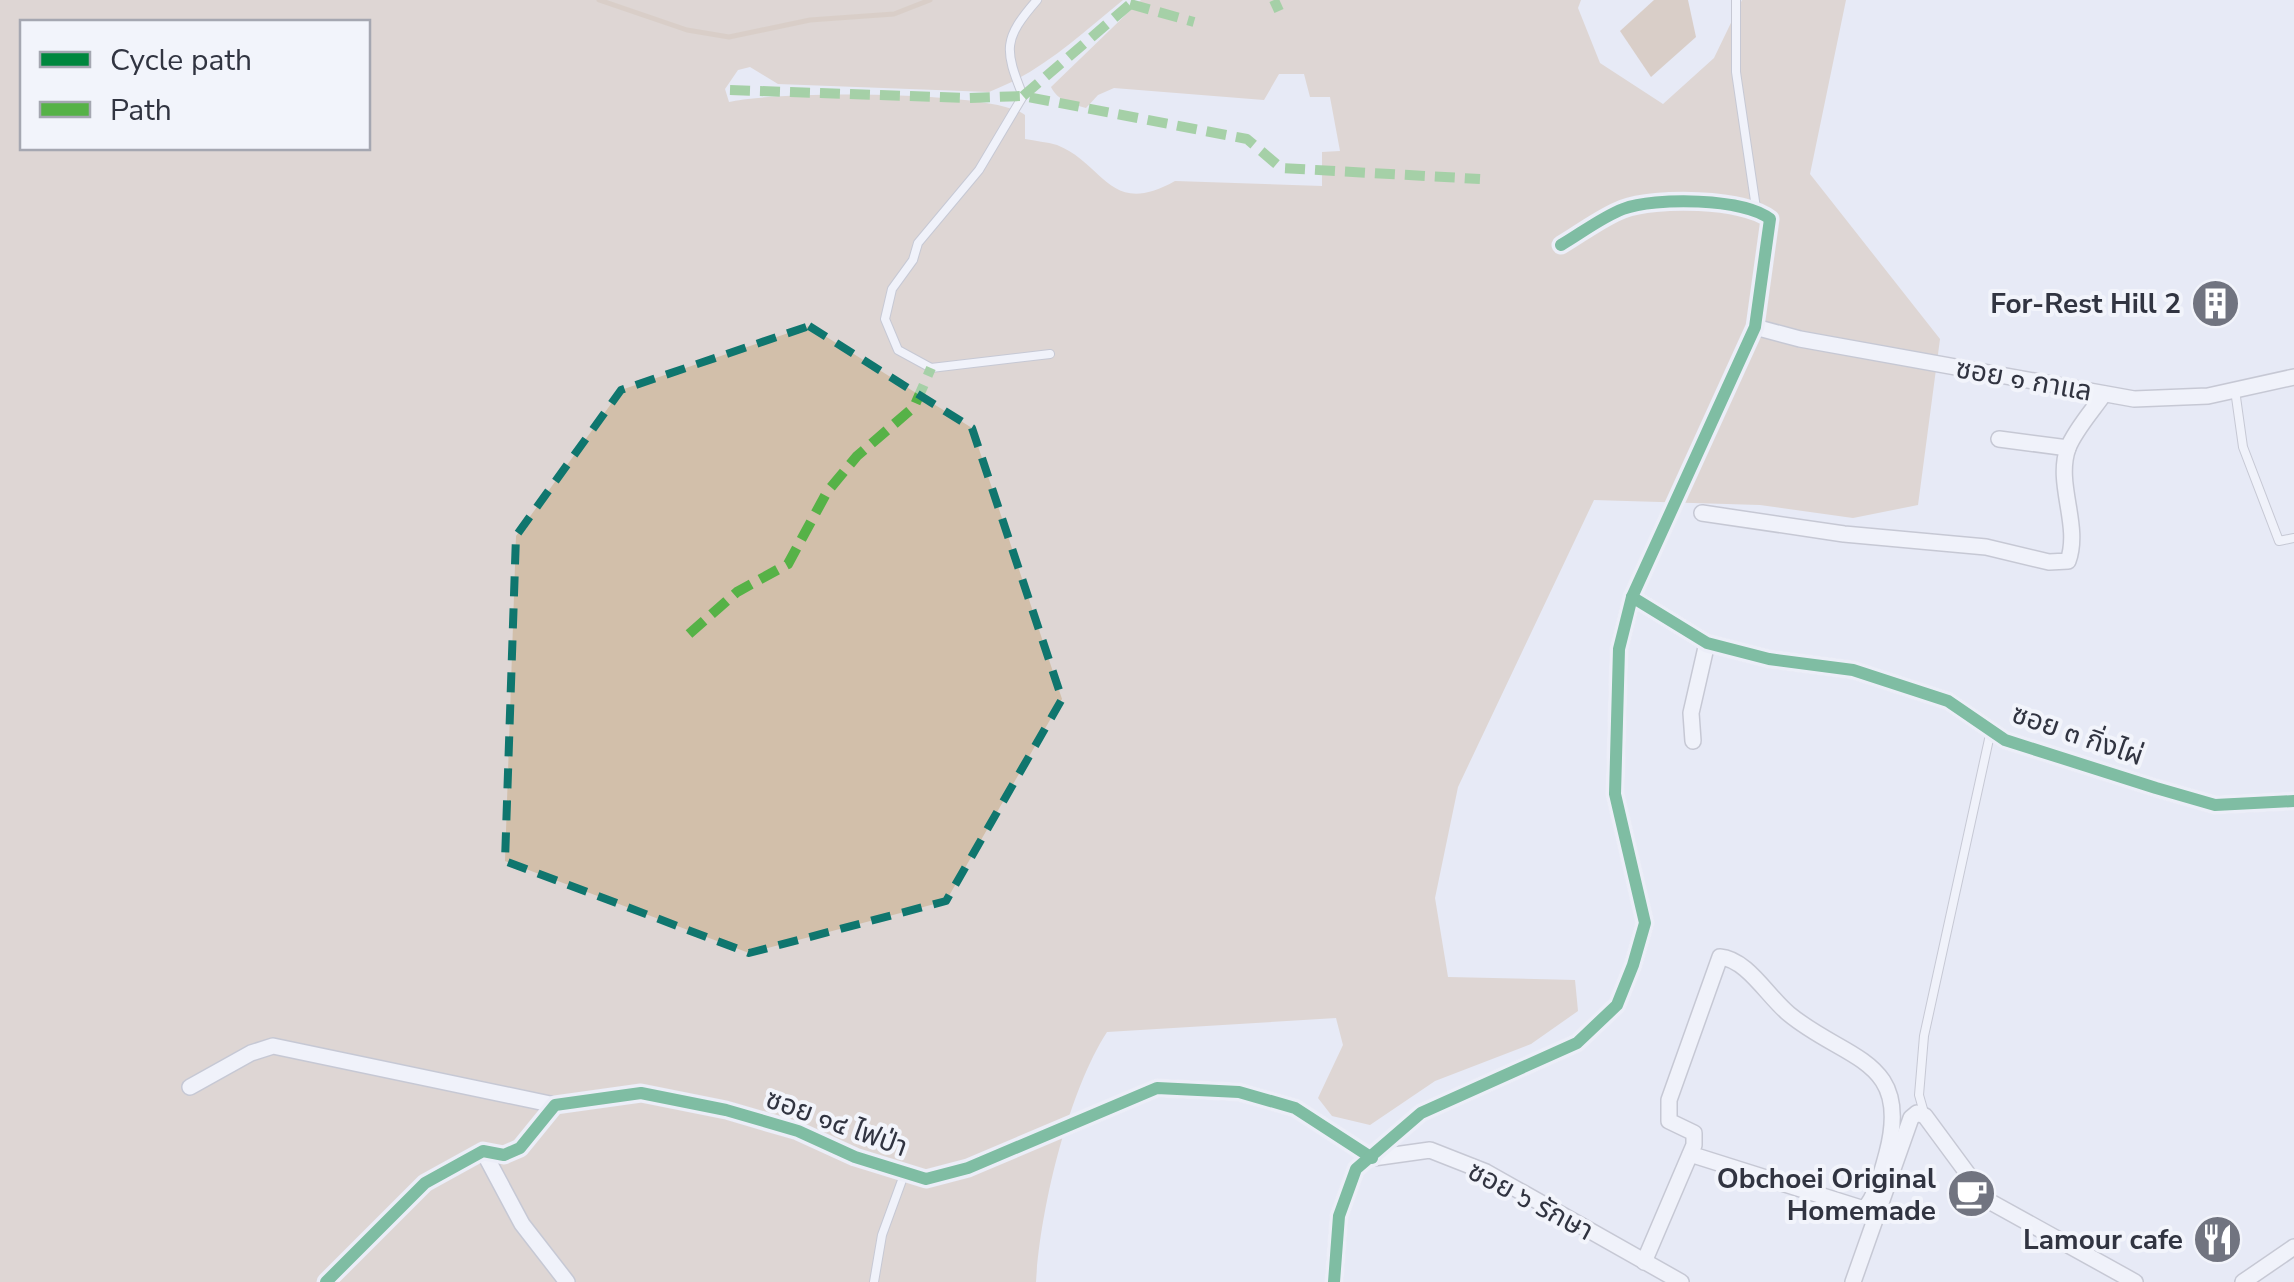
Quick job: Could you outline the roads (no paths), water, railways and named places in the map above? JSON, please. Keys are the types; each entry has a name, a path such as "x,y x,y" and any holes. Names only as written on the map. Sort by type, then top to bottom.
{"street":[{"path":"1334,1282 1339,1216 1356,1169 1421,1113 1577,1044 1617,1004 1644,923 1614,794 1619,650 1632,597 1755,326 1770,219 1756,208 1728,202 1624,208 1560,245"},
{"name":"ซอย ๑ กาแล","path":"1755,326 1800,339 2134,399 2235,390 2294,377"},
{"path":"1702,513 1844,534 1986,547 2049,562 2068,561 2074,545 2068,448 2104,394"},
{"path":"1999,440 2068,448"},
{"name":"ซอย ๓ กิ่งไผ่","path":"1632,597 1707,644 1770,660 1853,670 1948,700 2005,740 2216,805 2294,801"},
{"path":"1693,742 1691,713 1707,644"},
{"path":"1644,1262 1690,1154 1694,1133 1669,1121 1669,1100 1722,956 1740,965 1788,1014 1867,1061 1881,1075 1894,1108 1895,1120 1884,1162 1864,1209 1690,1154"},
{"path":"190,1088 250,1053 273,1046 555,1104 520,1148 504,1155 483,1151 426,1184 326,1282"},
{"name":"ซอย ๑๔ ไฟป่า","path":"555,1104 621,1092 658,1096 798,1131 926,1179 968,1168 1157,1088 1239,1092 1295,1108 1372,1158"},
{"path":"1853,1282 1911,1118 1917,1113 1925,1116 1987,1200 2135,1282"},
{"name":"ซอย ๖ รักษา","path":"1372,1158 1430,1150 1486,1172 1680,1282"},
{"path":"483,1151 522,1224 568,1282"},
{"path":"2242,1282 2294,1248"}],"lane":[{"path":"1037,0 1008,41 1008,59 1022,96 979,170 918,243 914,260 892,289 885,318 898,350 932,368 1050,354"},
{"path":"1736,0 1736,72 1756,208"},
{"path":"2235,390 2243,447 2279,541 2294,538"},
{"path":"1925,1116 1919,1095 1924,1036 1991,730"},
{"path":"874,1282 882,1235 905,1172"}],"waterway":[{"path":"599,0 687,30 729,37 810,20 894,14 930,0"}],"place":[{"name":"For-Rest Hill 2","path":"2216,303"},
{"name":"Obchoei Original Homemade","path":"1971,1194"},
{"name":"Lamour cafe","path":"2218,1239"}]}
